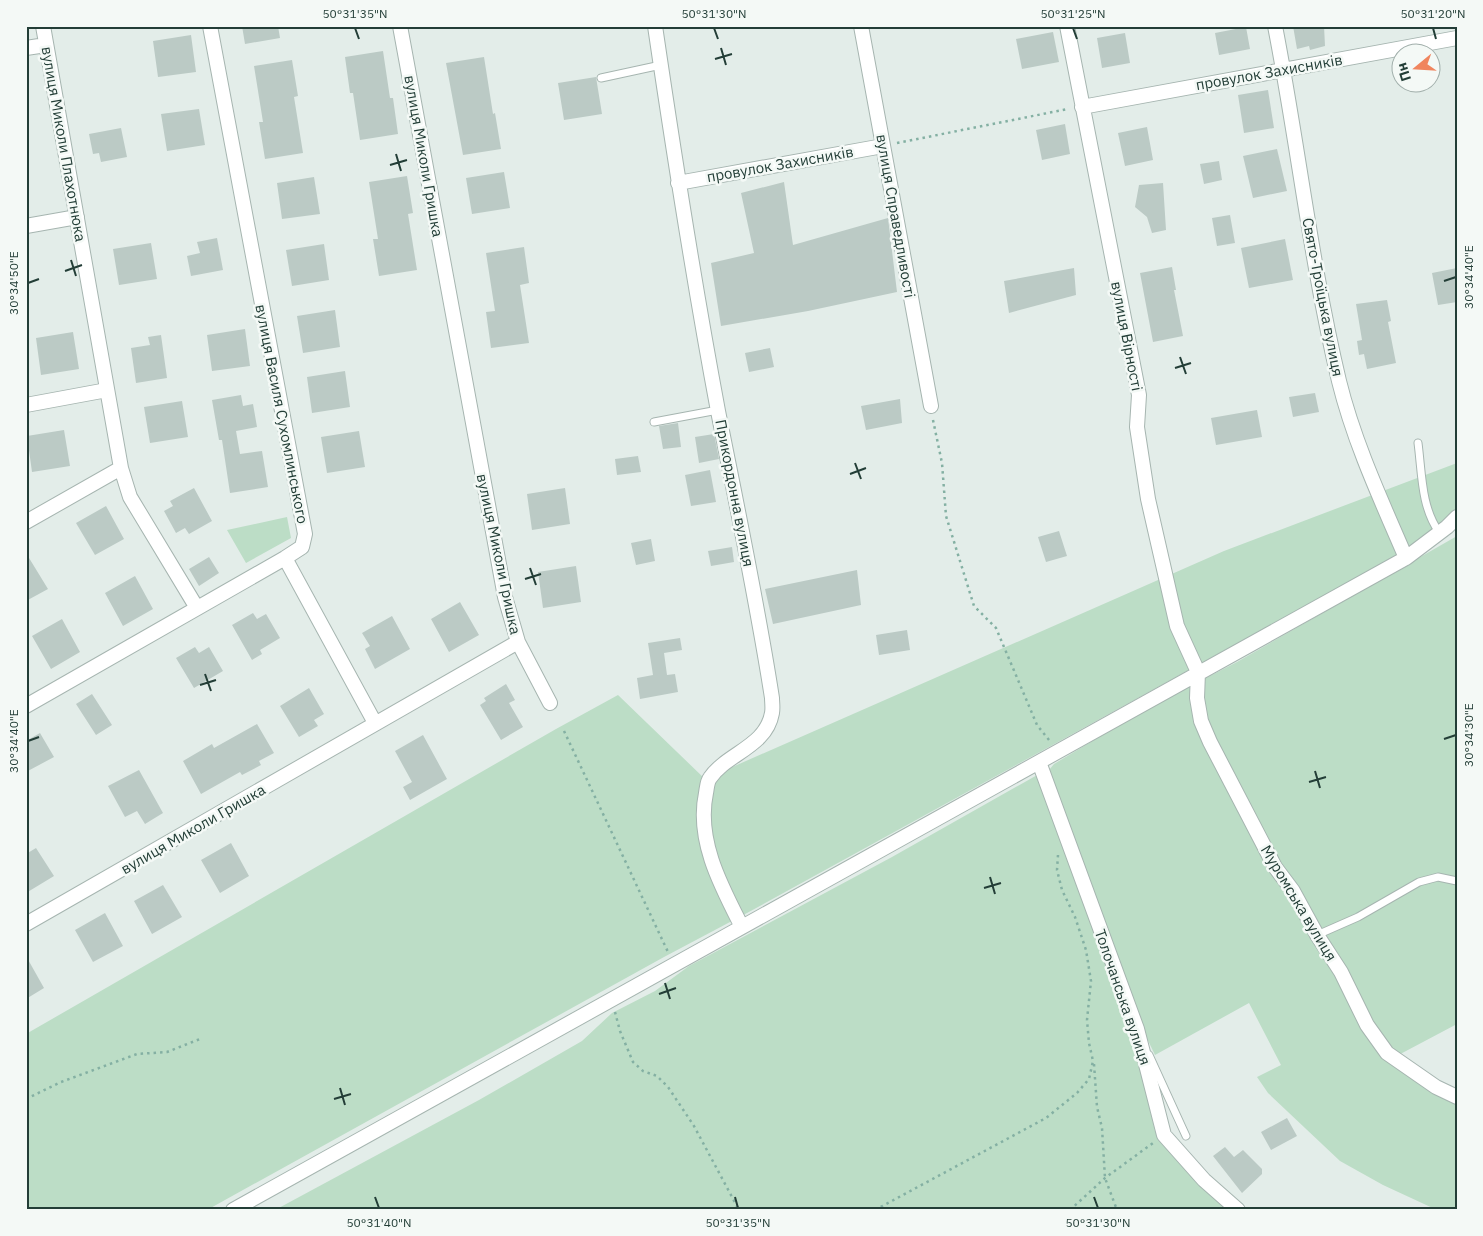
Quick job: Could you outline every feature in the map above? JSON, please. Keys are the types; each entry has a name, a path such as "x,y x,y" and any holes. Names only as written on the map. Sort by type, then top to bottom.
{"street":[{"name":"вулиця Миколи Плахотнюка","path":"43,26 121,468 130,497 198,608"},
{"name":"вулиця Василя Сухомлинського","path":"26,706 286,558 302,547 305,534 210,26"},
{"name":"вулиця Миколи Гришка","path":"26,924 518,642 505,597 400,26"},
{"name":"Прикордонна вулиця","path":"655,26 678,182 718,410 772,698 772,714 765,729 757,741 720,767 709,780 702,808 708,847 719,884 742,926"},
{"name":"вулиця Справедливості","path":"861,26 931,406"},
{"name":"вулиця Вірності","path":"1067,26 1139,395 1137,427 1148,499 1177,626 1198,672"},
{"name":"Свято-Троїцька вулиця","path":"1275,26 1284,69 1311,240 1340,381 1358,445 1406,558"},
{"name":"провулок Захисників","path":"1082,107 1457,38"},
{"path":"26,48 46,45"},
{"name":"провулок Захисників","path":"678,182 883,146"},
{"path":"26,226 77,218"},
{"path":"26,406 107,390"},
{"path":"26,522 121,468"},
{"path":"233,1210 1406,558 1457,517"},
{"path":"286,558 375,724"},
{"path":"518,642 550,703"},
{"name":"Муромська вулиця","path":"1198,672 1197,698 1201,721 1210,742 1275,867 1292,891 1317,936 1341,972 1368,1025 1387,1053 1436,1087 1457,1097"},
{"name":"Толочанська вулиця","path":"1040,762 1137,1029 1164,1135 1204,1180 1238,1210"}],"lane":[{"path":"600,78 661,65"},
{"path":"654,422 718,410"},
{"path":"1418,443 1426,502 1431,521 1439,532"},
{"path":"1317,936 1358,917 1419,882 1438,877 1457,881"},
{"path":"1137,1029 1186,1136"}],"path":[{"path":"883,146 1082,107"},
{"path":"931,406 942,463 946,516 974,606 996,628 1037,725 1058,752"},
{"path":"564,731 674,964"},
{"path":"1058,851 1056,870 1086,950 1091,981 1087,1020 1088,1036 1093,1061 1097,1107 1102,1128 1105,1178 1117,1210"},
{"path":"612,999 620,1031 633,1062 643,1071 657,1076 668,1086 694,1126 739,1210"},
{"path":"26,1099 61,1082 137,1054 168,1052 200,1039"},
{"path":"875,1210 1046,1118 1077,1093 1089,1079 1093,1061"},
{"path":"1070,1210 1105,1178 1164,1135"}],"green space":[{"path":"1457,463 1457,508 1442,524 1409,549 207,1210 26,1210 26,1034 618,695 705,779 1224,551"},
{"path":"287,517 291,538 246,563 227,530"},
{"path":"1457,536 1457,1024 1389,1060 1427,1088 1457,1104 1457,1210 1437,1210 1383,1185 1340,1161 1268,1093 1257,1077 1281,1065 1249,1003 1155,1055 1141,1026 1049,770 1054,764 1146,709 1237,662"},
{"path":"1039,774 1131,1030 1155,1131 1234,1210 275,1210 479,1100 582,1041 612,1013 655,991 689,966 892,857"}],"building":[{"path":"242,26 278,26 280,38 245,44"},
{"path":"1293,26 1324,26 1325,46 1310,50 1309,46 1297,49"},
{"path":"1246,27 1250,49 1219,55 1215,33"},
{"path":"1053,32 1059,62 1022,69 1016,39"},
{"path":"1125,33 1130,63 1102,68 1097,38"},
{"path":"191,35 196,72 158,77 153,41"},
{"path":"383,51 398,134 360,140 345,57"},
{"path":"484,57 493,114 495,113 501,149 463,155 446,63"},
{"path":"292,60 298,96 294,97 303,153 265,159 259,122 263,122 254,66"},
{"path":"596,77 602,114 564,120 558,83"},
{"path":"1268,90 1274,128 1244,133 1238,95"},
{"path":"199,109 205,145 167,151 161,114"},
{"path":"1065,124 1070,154 1042,160 1036,130"},
{"path":"1147,127 1153,160 1125,166 1118,133"},
{"path":"121,128 127,157 101,162 99,153 93,154 89,134"},
{"path":"1277,149 1287,191 1253,198 1243,156"},
{"path":"1219,161 1222,180 1204,184 1200,164"},
{"path":"504,172 510,208 472,214 466,178"},
{"path":"407,176 413,213 408,214 417,270 379,276 373,239 378,239 369,182"},
{"path":"314,177 320,214 282,219 277,183"},
{"path":"784,182 793,245 888,218 897,292 808,311 721,326 711,263 754,253 741,193"},
{"path":"1163,183 1166,230 1152,233 1147,217 1135,207 1139,185"},
{"path":"1230,215 1235,243 1217,246 1212,218"},
{"path":"217,238 223,270 191,276 187,256 200,253 197,242"},
{"path":"1285,239 1293,280 1249,288 1241,248"},
{"path":"151,243 157,279 119,285 113,249"},
{"path":"324,244 329,280 292,286 286,250"},
{"path":"524,247 529,283 520,285 529,343 491,348 486,312 495,311 486,253"},
{"path":"1172,267 1176,290 1174,290 1183,336 1153,342 1140,273"},
{"path":"1074,268 1076,295 1009,313 1004,281"},
{"path":"1457,268 1457,302 1438,305 1432,273"},
{"path":"1387,300 1391,321 1388,322 1396,363 1367,369 1364,354 1359,355 1357,341 1362,340 1356,304"},
{"path":"335,310 340,347 303,353 297,316"},
{"path":"245,329 250,366 212,371 207,335"},
{"path":"73,332 79,369 41,375 36,338"},
{"path":"161,335 167,378 136,383 131,348 150,345 148,337"},
{"path":"770,348 774,367 749,372 745,353"},
{"path":"345,371 350,407 312,413 307,377"},
{"path":"1315,393 1319,412 1293,417 1289,397"},
{"path":"241,395 243,406 253,404 257,427 236,431 240,454 262,451 268,487 230,493 222,440 219,440 212,400"},
{"path":"900,399 902,423 866,430 861,406"},
{"path":"182,401 188,437 150,443 144,407"},
{"path":"1257,410 1262,437 1216,445 1211,418"},
{"path":"678,423 681,447 663,449 659,426"},
{"path":"64,430 70,466 32,472 27,436"},
{"path":"359,431 365,467 327,473 321,437"},
{"path":"714,434 719,459 699,463 695,437"},
{"path":"638,456 641,472 617,475 615,459"},
{"path":"710,470 716,502 691,506 685,475"},
{"path":"194,488 212,521 189,534 185,528 176,533 164,511 173,506 170,501"},
{"path":"565,488 570,524 532,530 527,494"},
{"path":"106,506 124,539 95,555 76,523"},
{"path":"1059,531 1067,556 1046,562 1038,537"},
{"path":"651,539 655,561 636,565 631,543"},
{"path":"732,547 734,562 711,566 708,551"},
{"path":"26,553 48,589 26,601"},
{"path":"209,557 219,573 199,586 189,569"},
{"path":"576,566 581,602 543,608 538,572"},
{"path":"857,570 861,605 773,624 765,589"},
{"path":"135,576 153,609 123,626 105,593"},
{"path":"460,602 479,635 449,652 431,619"},
{"path":"253,613 257,619 266,614 280,638 260,650 262,654 252,660 232,625"},
{"path":"392,616 410,649 375,669 365,649 370,646 362,633"},
{"path":"62,619 80,652 51,669 32,636"},
{"path":"907,630 910,650 879,655 876,635"},
{"path":"680,638 682,650 664,653 667,675 675,674 678,692 640,699 637,678 653,675 648,643"},
{"path":"195,647 199,653 209,647 223,671 194,688 176,658"},
{"path":"506,684 515,700 509,703 523,727 501,740 480,705 486,701 484,698"},
{"path":"309,688 324,714 314,720 318,726 299,737 280,706"},
{"path":"92,694 112,725 96,735 76,704"},
{"path":"257,724 274,753 259,761 261,765 242,775 240,772 201,794 183,761 212,744 214,748"},
{"path":"40,733 54,757 26,772 26,741"},
{"path":"423,735 447,779 410,800 403,787 412,782 395,751"},
{"path":"139,770 163,813 145,824 137,811 125,817 108,786"},
{"path":"231,843 249,876 220,893 201,860"},
{"path":"36,848 54,876 26,893 26,854"},
{"path":"163,885 182,917 152,934 134,901"},
{"path":"105,913 123,946 93,962 75,930"},
{"path":"26,956 44,988 26,999"},
{"path":"1287,1118 1297,1136 1271,1150 1261,1132"},
{"path":"1225,1147 1234,1157 1243,1150 1262,1169 1262,1174 1242,1193 1213,1156"}]}
